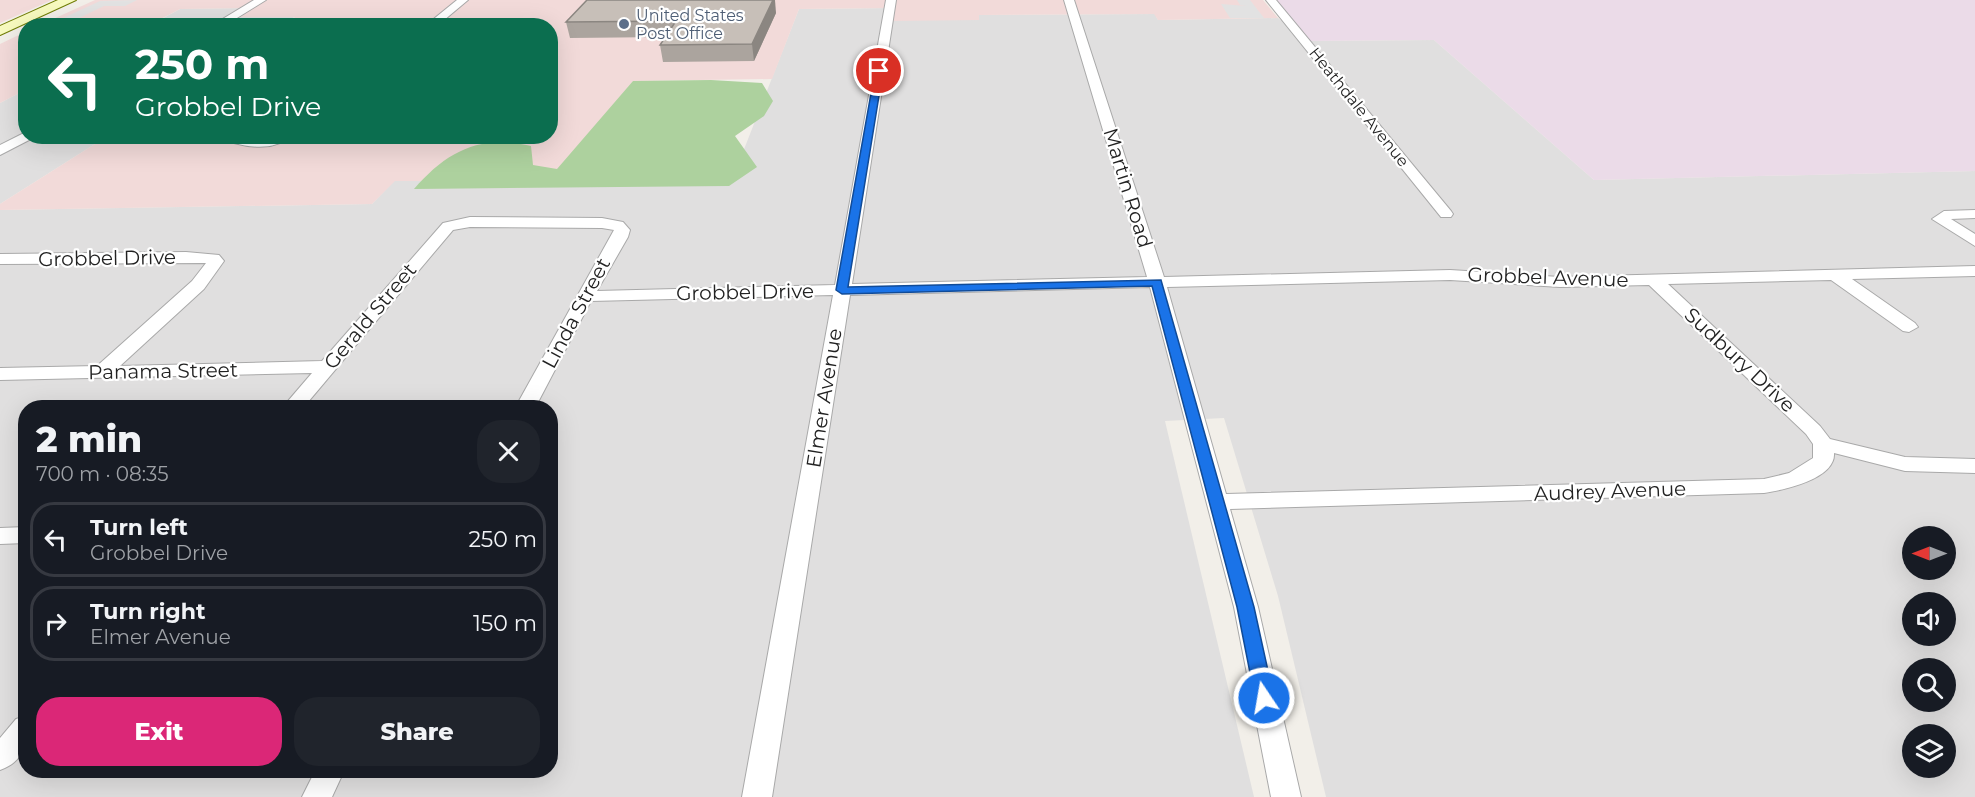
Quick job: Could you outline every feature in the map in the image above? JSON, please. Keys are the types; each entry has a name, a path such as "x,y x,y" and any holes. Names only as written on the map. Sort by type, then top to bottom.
{"main road":[{"path":"29,18 69,0"},
{"path":"45,18 84,0"},
{"path":"0,31 18,23"},
{"path":"0,38 18,30"}],"street":[{"path":"230,18 261,0"},
{"path":"440,18 463,0"},
{"name":"Elmer Avenue","path":"757,797 891,0"},
{"name":"Martin Road","path":"1069,0 1157,282 1246,607 1286,797"},
{"name":"Heathdale Avenue","path":"1271,0 1446,214"},
{"path":"0,151 18,141"},
{"path":"1975,214 1944,215 1940,219 1975,241"},
{"name":"Linda Street","path":"448,226 470,222 611,223 622,230 529,400"},
{"name":"Gerald Street","path":"299,400 448,226"},
{"name":"Grobbel Drive","path":"0,259 213,258 216,261 204,279 102,372"},
{"name":"Grobbel Avenue","path":"1157,282 1469,275 1560,282 1975,271"},
{"path":"1835,275 1909,327"},
{"name":"Sudbury Drive","path":"1653,279 1775,391 1813,430 1823,444"},
{"name":"Grobbel Drive","path":"585,296 1157,282"},
{"name":"Panama Street","path":"0,374 327,367"},
{"path":"1823,444 1905,464 1975,466"},
{"name":"Audrey Avenue","path":"1217,502 1764,486 1789,482 1814,471 1824,459 1823,444"},
{"path":"0,536 18,535"},
{"path":"0,758 18,737"},
{"path":"316,797 326,778"}],"shaded area":[{"path":"0,0 52,0 0,23"},
{"path":"95,0 1263,0 1278,18 1158,20 1154,14 979,15 979,20 891,21 892,8 799,9 772,79 633,81 562,181 395,181 372,204 0,210 0,204 95,144 558,144 558,18 231,17 246,8 180,9 163,18 55,18"},
{"path":"137,0 125,6 104,6 79,18 63,18 100,1"},
{"path":"1237,0 1250,0 1264,18 1230,18 1221,4 1246,6 1240,5"},
{"path":"1273,0 1975,0 1975,171 1594,180 1434,40 1307,41"},
{"path":"248,8 296,16 293,18 164,18 180,9"},
{"path":"893,8 979,20 978,15 1155,14 1158,20 1278,18 1307,41 1434,40 1594,180 1975,171 1975,797 1326,797 1278,596 1224,418 1165,421 1254,797 0,797 0,210 372,204 394,181 732,180 799,9"},
{"path":"18,35 18,94 0,103 0,44"},
{"path":"18,94 18,144 95,144 0,204 0,103"}],"green space":[{"path":"711,80 762,83 773,101 764,116 735,136 757,167 729,186 414,189 426,176 452,156 480,144 531,146 533,165 557,169 633,81"}],"building":[{"path":"587,0 773,0 752,44 660,45 676,21 566,22"}],"place":[{"name":"United States Post Office","path":"624,24"}],"route":[{"path":"879,71 842,290 1157,282 1246,607 1264,698"}]}
